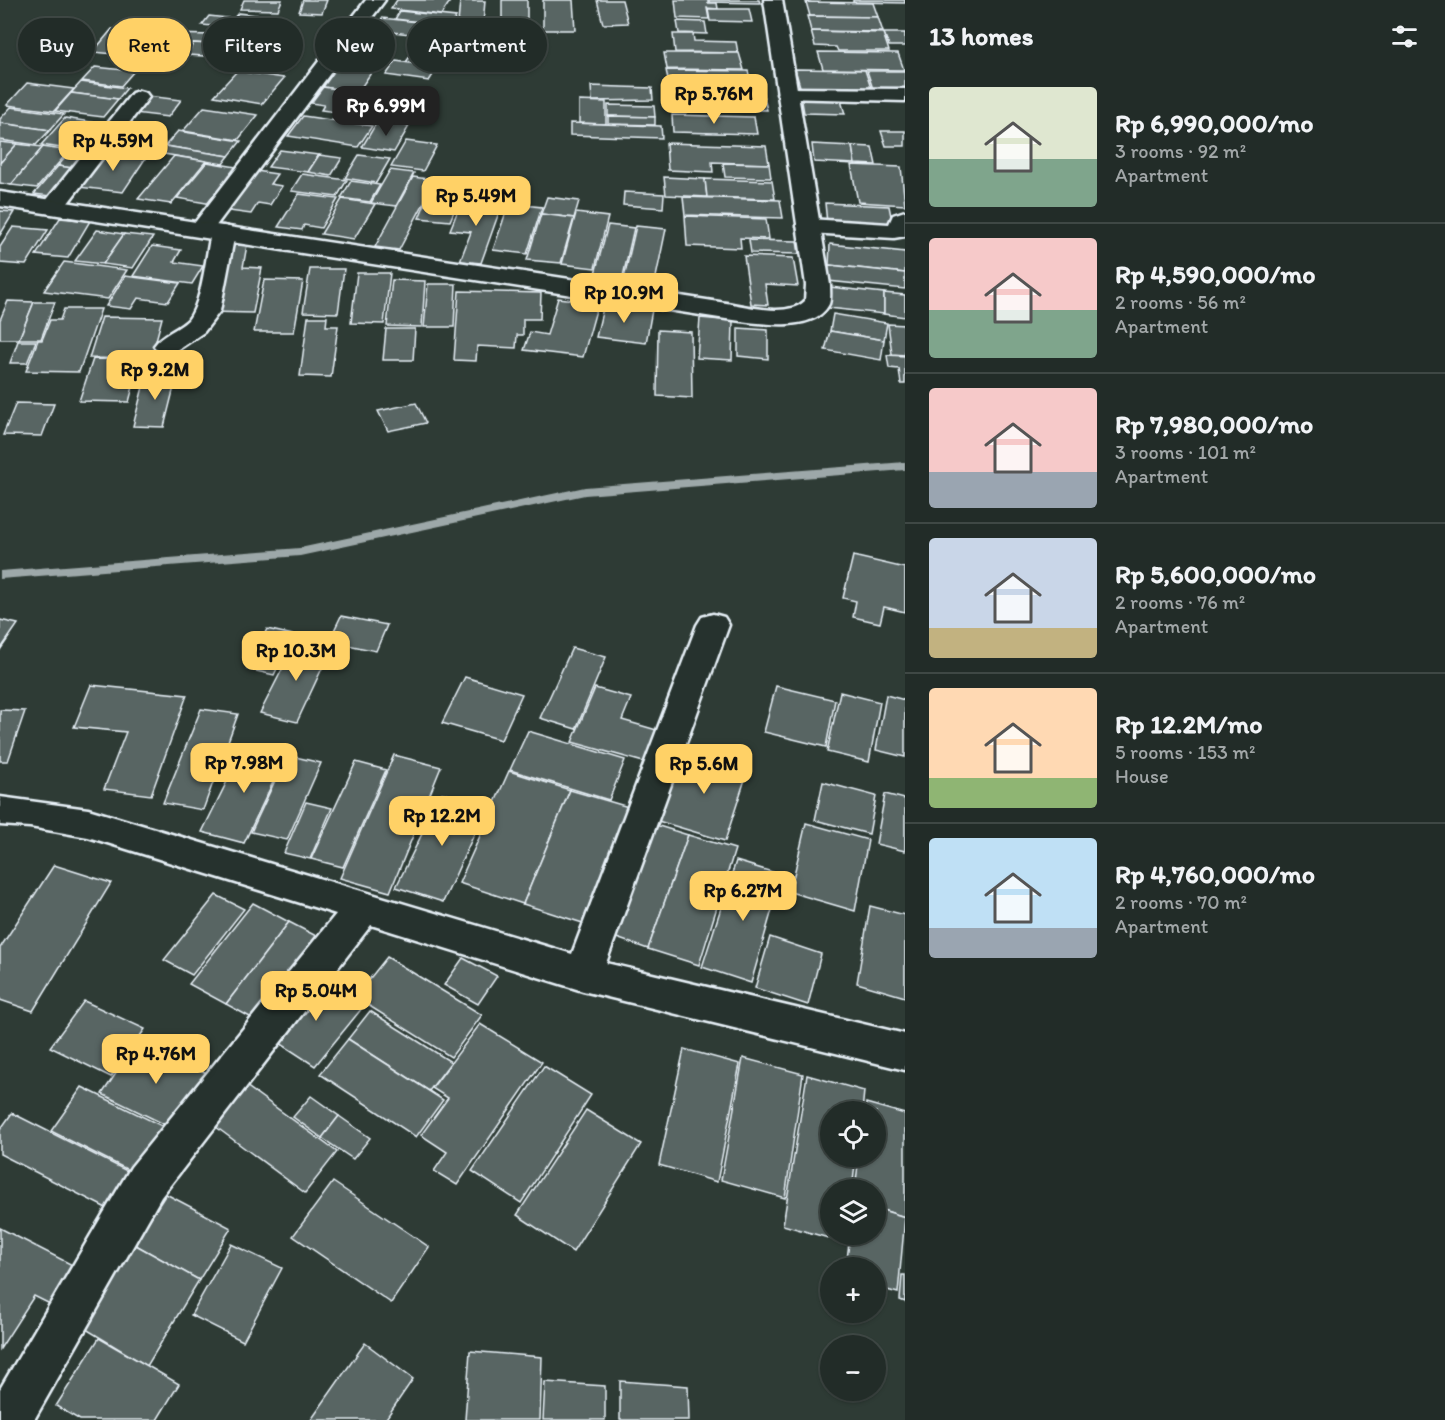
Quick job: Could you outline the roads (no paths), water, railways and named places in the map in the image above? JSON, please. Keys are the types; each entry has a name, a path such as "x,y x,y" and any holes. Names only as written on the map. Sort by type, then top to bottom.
{"street":[{"path":"167,346 195,327 207,311 212,232 376,0"},
{"path":"0,199 726,311 794,317 809,312 817,302 809,226 773,0"},
{"path":"787,94 905,95"},
{"path":"53,207 139,97"},
{"path":"809,226 894,231 900,230 901,220 905,218"},
{"path":"583,974 713,625"},
{"path":"0,811 30,813 88,823 583,974 905,1052"},
{"path":"8,1420 146,1182 364,907"}],"waterway":[{"path":"0,575 300,552 585,491 905,466"}]}
